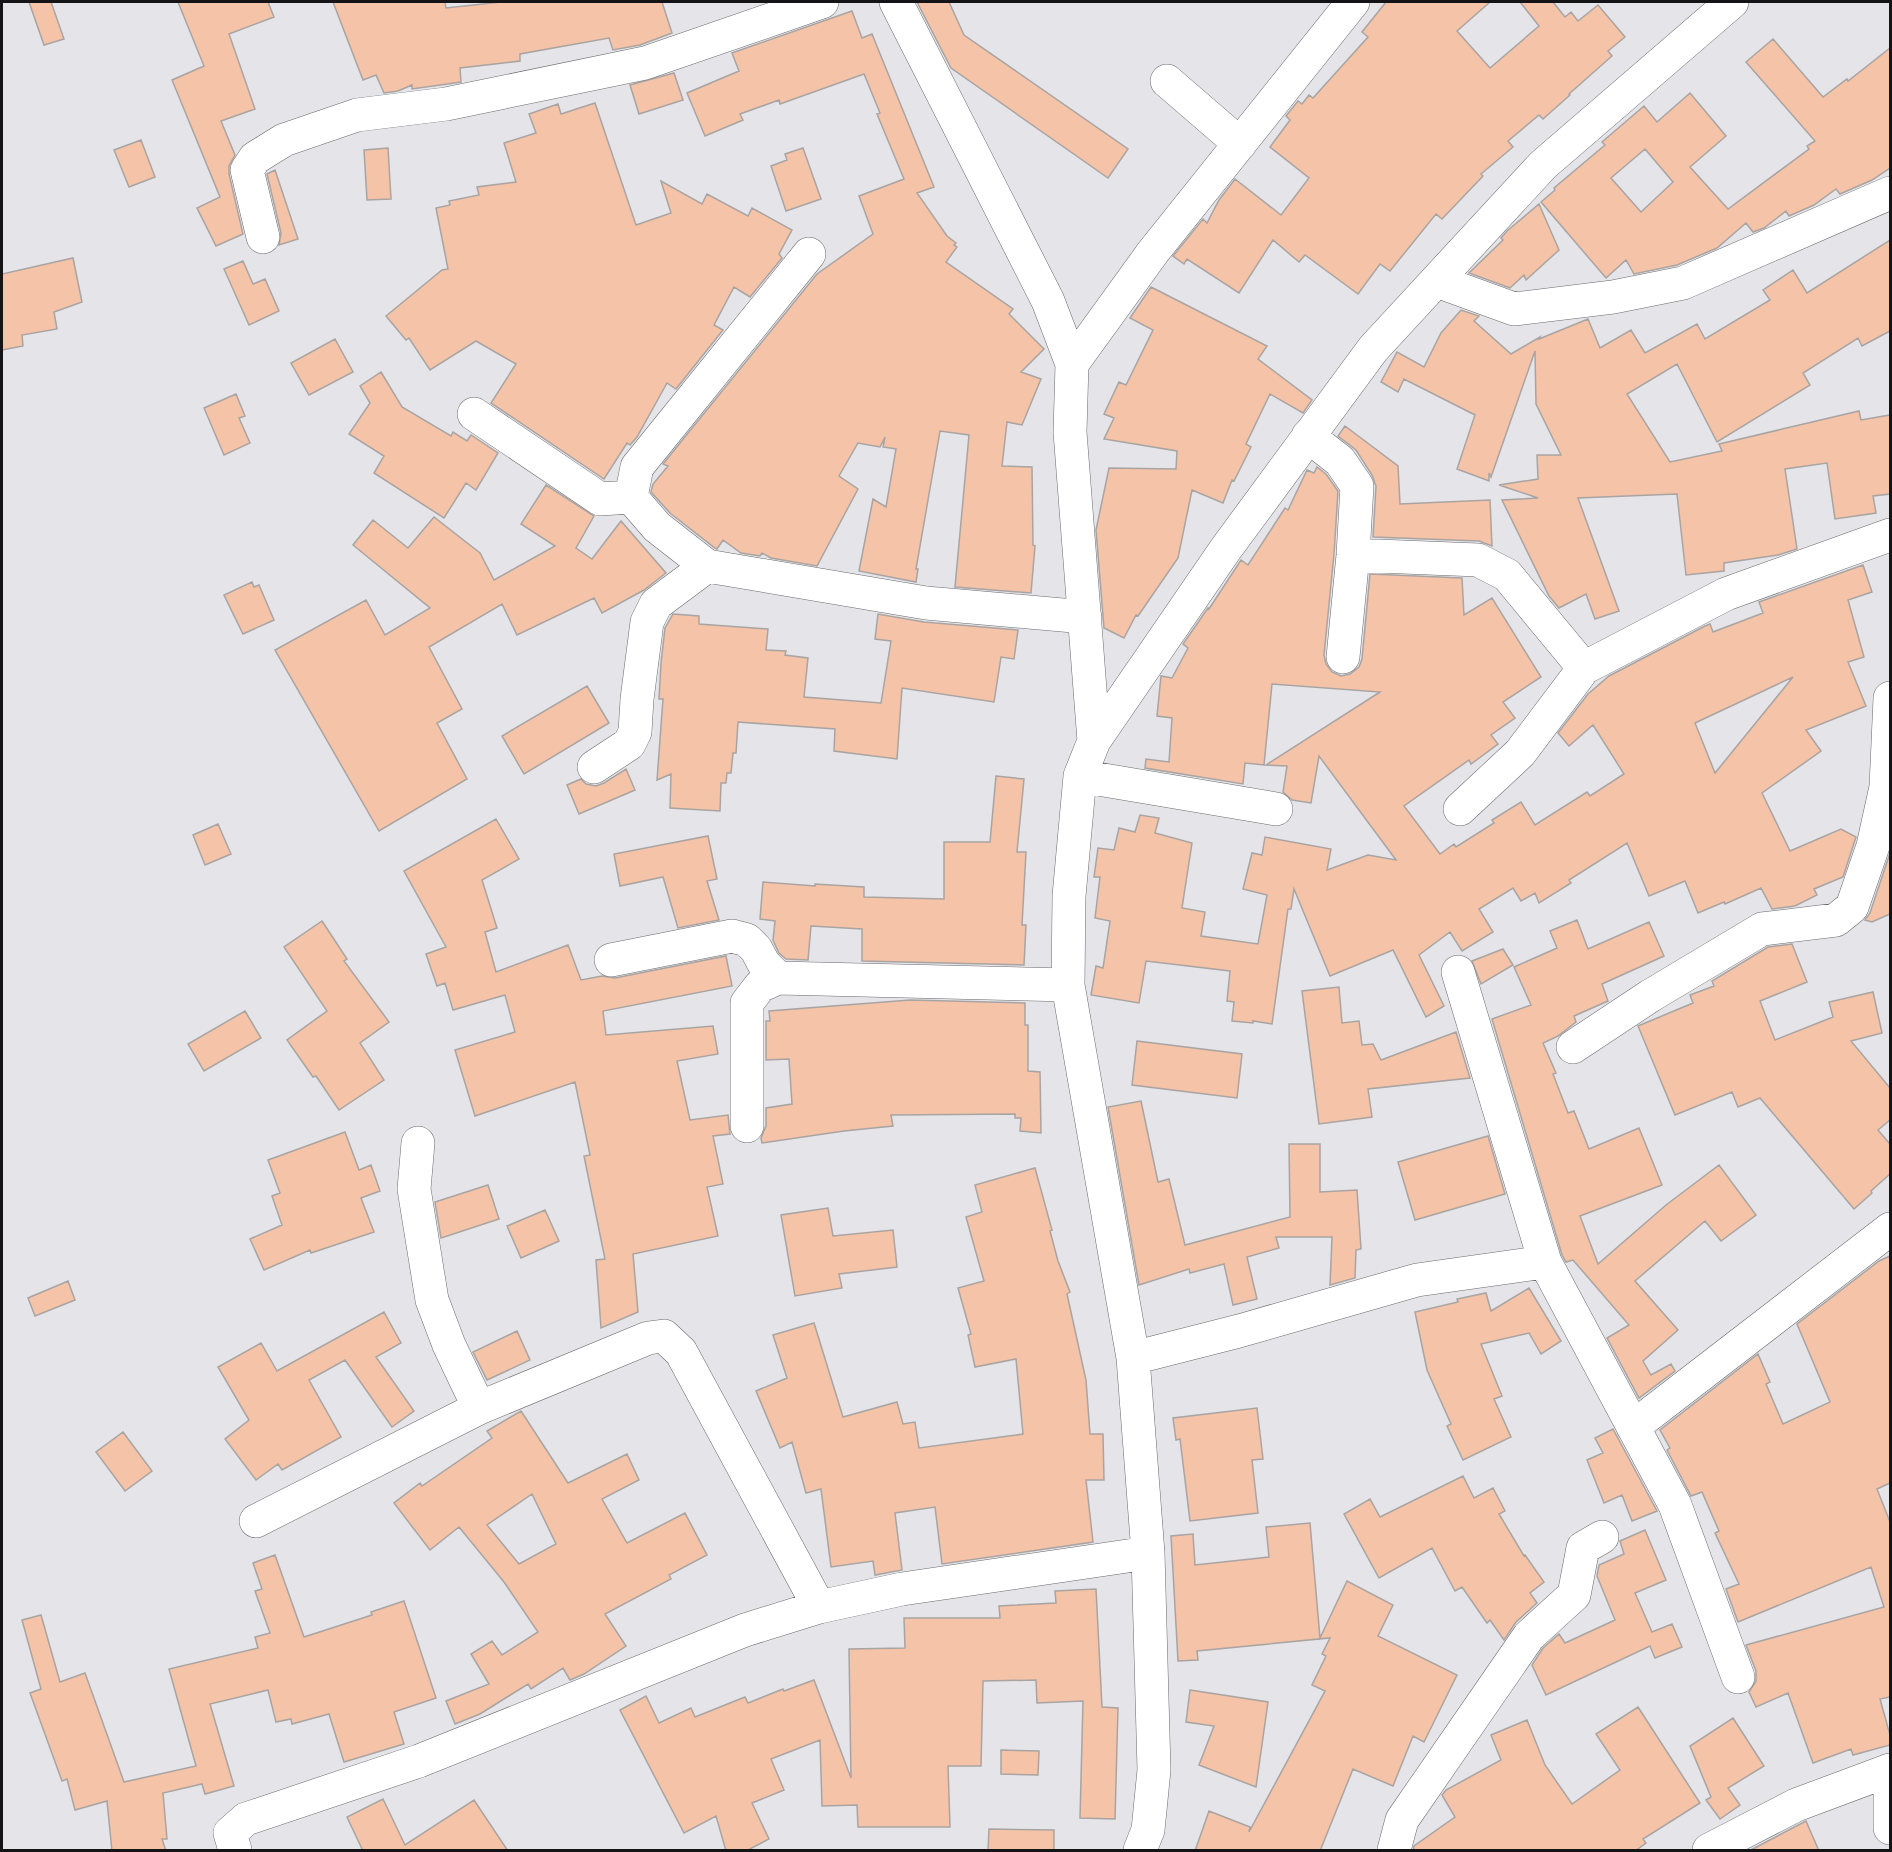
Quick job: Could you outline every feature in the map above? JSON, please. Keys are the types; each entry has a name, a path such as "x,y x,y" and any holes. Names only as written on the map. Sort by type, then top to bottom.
{"street":[{"path":"263,237 247,170 255,158 284,140 357,116 446,104 645,63 822,2"},
{"path":"896,2 1048,301 1072,364 1070,432 1094,741"},
{"path":"1072,364 1153,252 1353,2"},
{"path":"1140,1851 1148,1830 1154,1770 1148,1553 1133,1358 1068,985 1069,896 1080,776 1094,741 1225,550 1373,349 1543,165 1732,2"},
{"path":"1167,81 1240,144"},
{"path":"1437,281 1514,309 1613,297 1683,283 1890,193"},
{"path":"631,497 637,467 809,254"},
{"path":"474,414 600,499 631,497"},
{"path":"1308,436 1340,461 1357,486 1343,657"},
{"path":"631,497 657,527 706,566 926,603 1085,617"},
{"path":"1460,809 1520,753 1584,668 1726,594 1890,534"},
{"path":"1353,555 1478,560 1507,575 1584,668"},
{"path":"594,767 629,744 635,732 647,622 656,604 706,566"},
{"path":"1573,1047 1650,996 1762,929 1836,920 1852,907 1873,846 1886,787 1890,698"},
{"path":"1080,776 1276,809"},
{"path":"611,960 732,936 747,940 756,949 764,964 778,978"},
{"path":"1458,972 1545,1262 1675,1505 1738,1677"},
{"path":"747,1126 747,1003 760,986 778,978 1068,985"},
{"path":"418,1143 414,1189 432,1300 449,1346 479,1408"},
{"path":"1633,1427 1890,1230"},
{"path":"1133,1358 1239,1331 1417,1280 1545,1262"},
{"path":"256,1521 479,1408 648,1338 664,1336 681,1352 819,1607"},
{"path":"1394,1851 1402,1820 1529,1636 1574,1595 1583,1548 1602,1537"},
{"path":"235,1851 230,1833 246,1819 419,1761 745,1630 819,1607 902,1590 1148,1553"},
{"path":"1709,1851 1796,1805 1890,1770 1890,1828"}],"building":[{"path":"29,2 51,2 64,39 44,45"},
{"path":"178,2 268,2 274,17 229,34 255,109 221,121 235,155 229,166 229,174 243,234 216,246 197,208 220,197 172,80 204,66"},
{"path":"333,2 445,2 446,8 501,2 662,2 672,33 640,45 613,50 609,38 520,54 520,61 460,68 461,82 412,89 412,85 398,91 384,93 376,75 363,80"},
{"path":"917,2 949,2 964,35 1128,149 1108,178 951,68"},
{"path":"1386,2 1490,2 1457,31 1490,68 1539,26 1520,2 1553,2 1565,17 1571,12 1578,21 1598,5 1625,37 1608,51 1612,56 1543,119 1539,115 1508,141 1513,147 1481,174 1483,176 1442,219 1436,214 1390,271 1380,264 1358,294 1305,255 1299,262 1273,240 1239,293 1187,259 1184,264 1173,256 1203,219 1207,223 1219,200 1235,179 1281,215 1309,178 1270,147 1290,120 1286,116 1298,101 1302,104 1309,95 1313,98 1368,37 1362,32"},
{"path":"852,11 862,38 872,34 934,187 917,193 947,236 956,243 954,245 957,247 946,262 1013,309 1009,314 1044,349 1021,372 1041,379 1022,425 1007,422 1002,466 1032,467 1033,545 1035,546 1031,593 955,587 969,435 940,431 916,569 918,569 916,582 859,571 873,499 886,507 896,449 883,447 885,437 880,447 858,443 839,476 858,489 817,566 771,558 762,553 760,556 741,553 723,540 717,549 670,513 651,492 653,484 668,466 663,464 817,274 873,234 859,196 904,179 877,114 880,113 864,74 780,104 779,100 740,114 743,120 705,136 687,93 739,71 732,53"},
{"path":"1773,39 1823,97 1847,79 1848,81 1890,48 1890,168 1872,180 1840,194 1836,189 1814,205 1789,216 1786,211 1764,228 1753,232 1746,223 1717,248 1677,265 1634,274 1626,260 1606,278 1541,202 1555,190 1554,188 1605,145 1602,142 1644,106 1657,122 1690,93 1726,136 1690,167 1728,209 1809,149 1807,146 1815,141 1746,62","holes":["1645,149 1673,182 1641,212 1611,178"]},
{"path":"674,73 683,100 639,114 630,85"},
{"path":"595,103 636,225 671,213 661,181 702,204 707,194 748,216 752,208 792,230 779,254 782,258 750,297 734,287 714,325 723,330 676,389 667,383 637,437 630,445 627,443 604,479 491,403 516,364 476,341 430,370 409,338 406,340 386,316 442,270 448,269 436,208 450,205 449,201 479,195 477,187 516,182 504,143 536,133 529,114 558,104 561,114"},
{"path":"141,140 155,177 129,187 114,150"},
{"path":"388,148 391,199 367,200 364,150"},
{"path":"803,148 821,199 786,211 771,166 787,160 785,154"},
{"path":"275,170 298,239 279,245 281,233 267,174"},
{"path":"1539,204 1559,250 1526,280 1524,275 1510,288 1469,273 1503,240 1501,238 1507,231"},
{"path":"1890,240 1890,331 1862,346 1858,338 1803,373 1810,385 1717,442 1677,364 1627,394 1670,462 1722,451 1719,444 1859,411 1861,420 1890,415 1890,494 1873,496 1876,513 1835,519 1827,463 1785,469 1797,549 1778,555 1724,563 1724,571 1686,575 1677,494 1578,498 1619,611 1595,619 1586,594 1559,608 1549,596 1502,500 1538,498 1499,485 1538,479 1537,455 1561,455 1536,404 1535,351 1491,477 1489,473 1489,481 1457,469 1475,415 1404,379 1398,392 1381,382 1397,352 1424,367 1441,333 1461,310 1479,316 1474,321 1511,354 1540,337 1539,339 1588,319 1600,348 1631,330 1645,353 1697,324 1705,339 1770,300 1763,290 1793,270 1807,293"},
{"path":"73,258 82,302 54,312 57,329 22,335 23,346 2,350 2,274"},
{"path":"243,261 253,284 265,279 279,311 249,325 224,269"},
{"path":"1151,287 1267,346 1258,359 1312,400 1303,413 1270,394 1246,444 1251,447 1234,481 1232,480 1223,503 1192,490 1178,558 1138,616 1136,615 1124,638 1104,628 1096,530 1109,468 1176,469 1177,451 1104,439 1114,418 1104,414 1119,382 1126,385 1153,330 1130,318"},
{"path":"335,339 353,372 309,395 291,363"},
{"path":"381,372 402,407 451,436 453,432 467,441 471,435 498,453 476,490 466,483 444,518 374,473 384,456 349,434 370,403 360,386"},
{"path":"236,394 245,416 239,418 250,443 224,455 204,408"},
{"path":"1345,426 1398,466 1400,504 1490,500 1492,546 1479,541 1373,537 1376,486 1372,475 1356,450 1338,436"},
{"path":"1317,467 1326,474 1338,491 1324,655 1326,664 1332,672 1341,676 1350,674 1359,667 1362,659 1370,574 1462,578 1464,615 1492,598 1541,677 1503,702 1515,718 1491,735 1498,744 1471,764 1469,760 1404,806 1440,854 1454,844 1456,847 1494,823 1492,820 1521,802 1535,825 1587,792 1590,796 1624,774 1593,725 1569,746 1558,733 1588,694 1609,676 1705,626 1710,624 1713,632 1763,613 1759,602 1863,565 1872,592 1848,600 1864,657 1848,662 1866,706 1806,730 1821,751 1762,793 1790,851 1841,829 1856,837 1843,877 1814,889 1817,895 1795,906 1772,909 1761,888 1698,913 1685,881 1649,896 1627,843 1569,880 1571,883 1539,903 1535,893 1521,901 1513,888 1479,909 1493,932 1462,951 1450,932 1419,955 1444,1006 1426,1017 1393,950 1330,976 1294,889 1291,909 1288,909 1272,1024 1232,1021 1234,1002 1227,1001 1230,971 1146,961 1139,1003 1091,995 1096,966 1103,968 1110,921 1095,918 1100,877 1094,877 1098,848 1114,850 1119,828 1135,832 1140,815 1159,818 1155,833 1192,843 1182,908 1205,912 1201,936 1258,944 1267,895 1243,889 1252,853 1262,855 1265,837 1331,849 1327,870 1368,855 1396,860 1319,756 1311,803 1292,800 1283,792 1287,766 1266,765 1380,692 1272,684 1264,765 1245,763 1243,784 1145,768 1146,759 1169,762 1172,718 1157,716 1161,676 1172,678 1188,648 1183,644 1241,560 1248,565 1285,508 1288,510 1307,470 1314,473","holes":["1793,677 1715,773 1695,723"]},
{"path":"546,485 594,516 576,548 592,559 621,521 666,573 644,590 602,613 594,598 517,635 502,604 429,647 462,709 437,723 467,779 379,831 275,650 366,600 385,635 430,608 353,545 373,520 408,548 434,517 480,553 494,580 555,546 521,524"},
{"path":"252,582 254,587 259,585 274,620 243,634 224,595"},
{"path":"673,614 699,616 699,624 768,629 766,650 786,651 785,655 808,658 804,697 881,703 891,641 875,639 878,614 924,622 1018,630 1014,659 1001,657 994,702 902,688 897,759 834,751 835,729 738,722 736,753 733,753 731,773 727,773 726,783 721,783 720,811 670,808 671,774 657,780 663,699 659,699 661,663 665,628"},
{"path":"587,686 609,723 524,774 502,736"},
{"path":"626,769 635,790 579,814 567,785 581,779 586,784 596,786"},
{"path":"996,776 1024,779 1017,852 1026,852 1022,925 1026,925 1024,965 862,961 862,929 811,926 808,960 786,959 779,953 773,940 775,921 760,919 763,882 864,887 864,897 944,899 944,842 990,842"},
{"path":"496,819 519,859 482,880 497,928 485,932 496,972 568,945 581,980 602,976 615,978 726,956 732,986 603,1011 606,1035 713,1026 718,1054 677,1061 690,1120 728,1115 730,1134 713,1136 723,1184 707,1187 718,1236 633,1254 638,1312 601,1328 596,1260 605,1259 584,1156 590,1155 575,1082 475,1116 455,1050 515,1032 505,995 453,1010 445,983 437,986 426,954 446,947 404,871"},
{"path":"218,824 231,854 205,865 193,835"},
{"path":"708,836 717,879 707,881 719,920 678,928 663,877 620,886 614,854"},
{"path":"1890,853 1890,914 1872,922 1865,920 1870,913"},
{"path":"1577,920 1588,949 1649,922 1664,956 1602,984 1608,1001 1574,1016 1576,1022 1558,1036 1543,1043 1556,1073 1553,1074 1568,1113 1574,1111 1589,1149 1639,1128 1662,1185 1580,1216 1598,1264 1666,1205 1719,1165 1756,1215 1721,1241 1705,1221 1635,1281 1678,1330 1643,1361 1651,1375 1671,1364 1675,1371 1639,1398 1607,1338 1629,1325 1573,1260 1566,1262 1562,1255 1492,1019 1531,1005 1514,967 1557,948 1550,931"},
{"path":"322,921 347,959 344,961 389,1022 360,1043 384,1080 339,1110 316,1076 313,1077 287,1040 327,1011 284,947"},
{"path":"1792,944 1807,982 1760,1001 1775,1040 1833,1017 1829,1002 1873,992 1882,1033 1851,1041 1890,1088 1890,1120 1878,1130 1890,1144 1890,1174 1854,1209 1760,1098 1738,1107 1732,1092 1675,1115 1638,1026 1693,1003 1690,995 1714,986 1712,981 1768,947"},
{"path":"1503,949 1513,965 1481,984 1472,961"},
{"path":"1339,987 1342,1023 1359,1021 1362,1045 1373,1044 1381,1060 1456,1032 1470,1078 1368,1089 1372,1117 1319,1124 1302,991"},
{"path":"910,1000 1025,1003 1025,1025 1028,1025 1028,1071 1040,1072 1041,1133 1020,1131 1021,1118 1015,1118 1015,1114 891,1115 893,1126 762,1143 761,1138 766,1126 766,1108 792,1104 789,1059 766,1060 766,1021 770,1021 769,1011"},
{"path":"245,1011 261,1038 204,1071 188,1044"},
{"path":"1137,1041 1242,1054 1237,1098 1132,1085"},
{"path":"1141,1101 1158,1182 1169,1179 1185,1245 1290,1217 1289,1144 1320,1144 1320,1192 1357,1190 1361,1249 1356,1250 1355,1278 1330,1285 1332,1237 1276,1237 1279,1248 1247,1257 1257,1299 1233,1305 1224,1264 1190,1273 1189,1269 1139,1285 1108,1107"},
{"path":"345,1132 359,1170 371,1165 380,1191 361,1198 374,1232 311,1253 310,1250 264,1270 250,1239 282,1225 272,1196 280,1193 268,1160"},
{"path":"1488,1136 1505,1194 1415,1220 1398,1162"},
{"path":"1035,1168 1058,1261 1070,1292 1067,1294 1086,1380 1090,1434 1103,1434 1104,1480 1086,1480 1093,1542 942,1564 935,1507 895,1513 902,1570 875,1575 873,1561 831,1567 821,1489 806,1493 792,1442 780,1448 756,1391 787,1378 773,1335 814,1323 843,1417 897,1402 903,1424 915,1422 919,1448 1023,1434 1016,1359 975,1367 968,1335 971,1334 958,1288 984,1281 966,1217 982,1212 975,1185"},
{"path":"488,1185 499,1219 441,1238 435,1202"},
{"path":"828,1208 833,1236 893,1230 897,1267 839,1274 842,1288 795,1296 781,1215"},
{"path":"545,1210 559,1241 521,1258 507,1226"},
{"path":"1890,1256 1890,1483 1877,1489 1890,1522 1890,1697 1880,1699 1890,1735 1890,1745 1853,1755 1851,1749 1813,1763 1788,1693 1756,1707 1749,1692 1756,1681 1756,1671 1746,1645 1884,1607 1871,1567 1738,1622 1726,1589 1739,1584 1715,1533 1719,1531 1702,1492 1691,1496 1667,1450 1670,1448 1660,1430 1758,1354 1770,1382 1766,1384 1783,1424 1830,1402 1797,1324 1879,1261"},
{"path":"68,1281 75,1300 35,1316 28,1298"},
{"path":"1529,1288 1561,1341 1541,1354 1529,1333 1481,1344 1502,1396 1494,1399 1511,1437 1463,1460 1447,1426 1451,1424 1427,1370 1415,1312 1486,1293 1491,1311"},
{"path":"384,1312 401,1343 376,1357 414,1411 392,1427 345,1360 309,1380 341,1437 282,1470 278,1464 256,1480 225,1439 249,1420 218,1367 261,1343 277,1371"},
{"path":"517,1331 530,1360 487,1380 473,1352"},
{"path":"1257,1408 1263,1459 1252,1460 1258,1513 1190,1521 1180,1439 1176,1440 1173,1418"},
{"path":"521,1411 568,1483 627,1454 639,1480 602,1499 627,1543 685,1513 707,1555 669,1575 671,1579 605,1614 626,1646 584,1674 570,1680 563,1668 531,1689 528,1684 480,1714 455,1724 446,1701 489,1684 471,1654 492,1641 502,1655 538,1632 504,1582 459,1527 430,1550 394,1503 420,1483 422,1486 492,1438 487,1431","holes":["532,1494 556,1544 519,1564 487,1525"]},
{"path":"1613,1429 1657,1511 1632,1521 1622,1495 1604,1503 1587,1460 1603,1453 1595,1438"},
{"path":"123,1432 152,1471 125,1491 96,1452"},
{"path":"1463,1476 1474,1498 1493,1488 1505,1511 1499,1514 1524,1556 1544,1582 1530,1593 1537,1603 1516,1622 1504,1640 1490,1620 1487,1623 1462,1587 1455,1591 1432,1548 1379,1578 1344,1514 1370,1499 1380,1517"},
{"path":"1310,1523 1320,1638 1347,1581 1393,1605 1378,1636 1457,1675 1424,1742 1413,1736 1393,1786 1353,1769 1320,1851 1195,1851 1209,1811 1250,1827 1249,1832 1325,1691 1312,1685 1326,1656 1322,1654 1330,1638 1197,1651 1198,1660 1178,1661 1171,1536 1193,1534 1195,1565 1269,1557 1266,1527"},
{"path":"1645,1530 1666,1580 1635,1593 1652,1632 1672,1624 1682,1647 1655,1658 1650,1646 1546,1695 1532,1665 1543,1648 1559,1634 1565,1643 1615,1620 1597,1576 1599,1565 1624,1554 1620,1541"},
{"path":"275,1555 304,1637 372,1615 371,1612 404,1601 436,1698 394,1712 404,1744 344,1762 329,1714 292,1724 291,1719 276,1722 268,1690 210,1704 234,1786 205,1794 202,1784 163,1793 167,1839 162,1839 166,1851 112,1851 107,1801 75,1810 67,1779 62,1781 30,1693 41,1689 22,1620 41,1615 60,1682 85,1673 124,1782 196,1766 169,1669 258,1648 255,1637 270,1633 255,1591 262,1589 253,1563"},
{"path":"1096,1589 1102,1707 1118,1708 1115,1819 1080,1818 1083,1701 1037,1703 1036,1680 983,1681 981,1766 948,1766 950,1827 858,1827 857,1805 822,1806 820,1740 771,1759 784,1790 752,1803 769,1839 746,1851 726,1851 716,1816 684,1833 620,1710 646,1696 659,1723 691,1708 695,1717 745,1697 748,1703 814,1680 851,1778 849,1649 905,1648 904,1618 1000,1618 999,1606 1056,1603 1055,1591"},
{"path":"1190,1690 1268,1702 1256,1787 1199,1765 1214,1726 1186,1722"},
{"path":"1638,1707 1700,1803 1643,1839 1646,1843 1635,1851 1413,1851 1414,1846 1455,1817 1442,1795 1446,1790 1501,1760 1491,1735 1527,1720 1545,1765 1572,1804 1620,1770 1596,1734"},
{"path":"1733,1718 1764,1766 1728,1788 1740,1805 1720,1819 1706,1800 1711,1797 1690,1746"},
{"path":"1001,1750 1039,1751 1038,1775 1001,1774"},
{"path":"383,1799 405,1845 474,1800 508,1851 363,1851 347,1817"},
{"path":"1806,1821 1819,1851 1749,1851 1804,1822"},
{"path":"989,1829 1054,1830 1054,1851 988,1851"}]}
